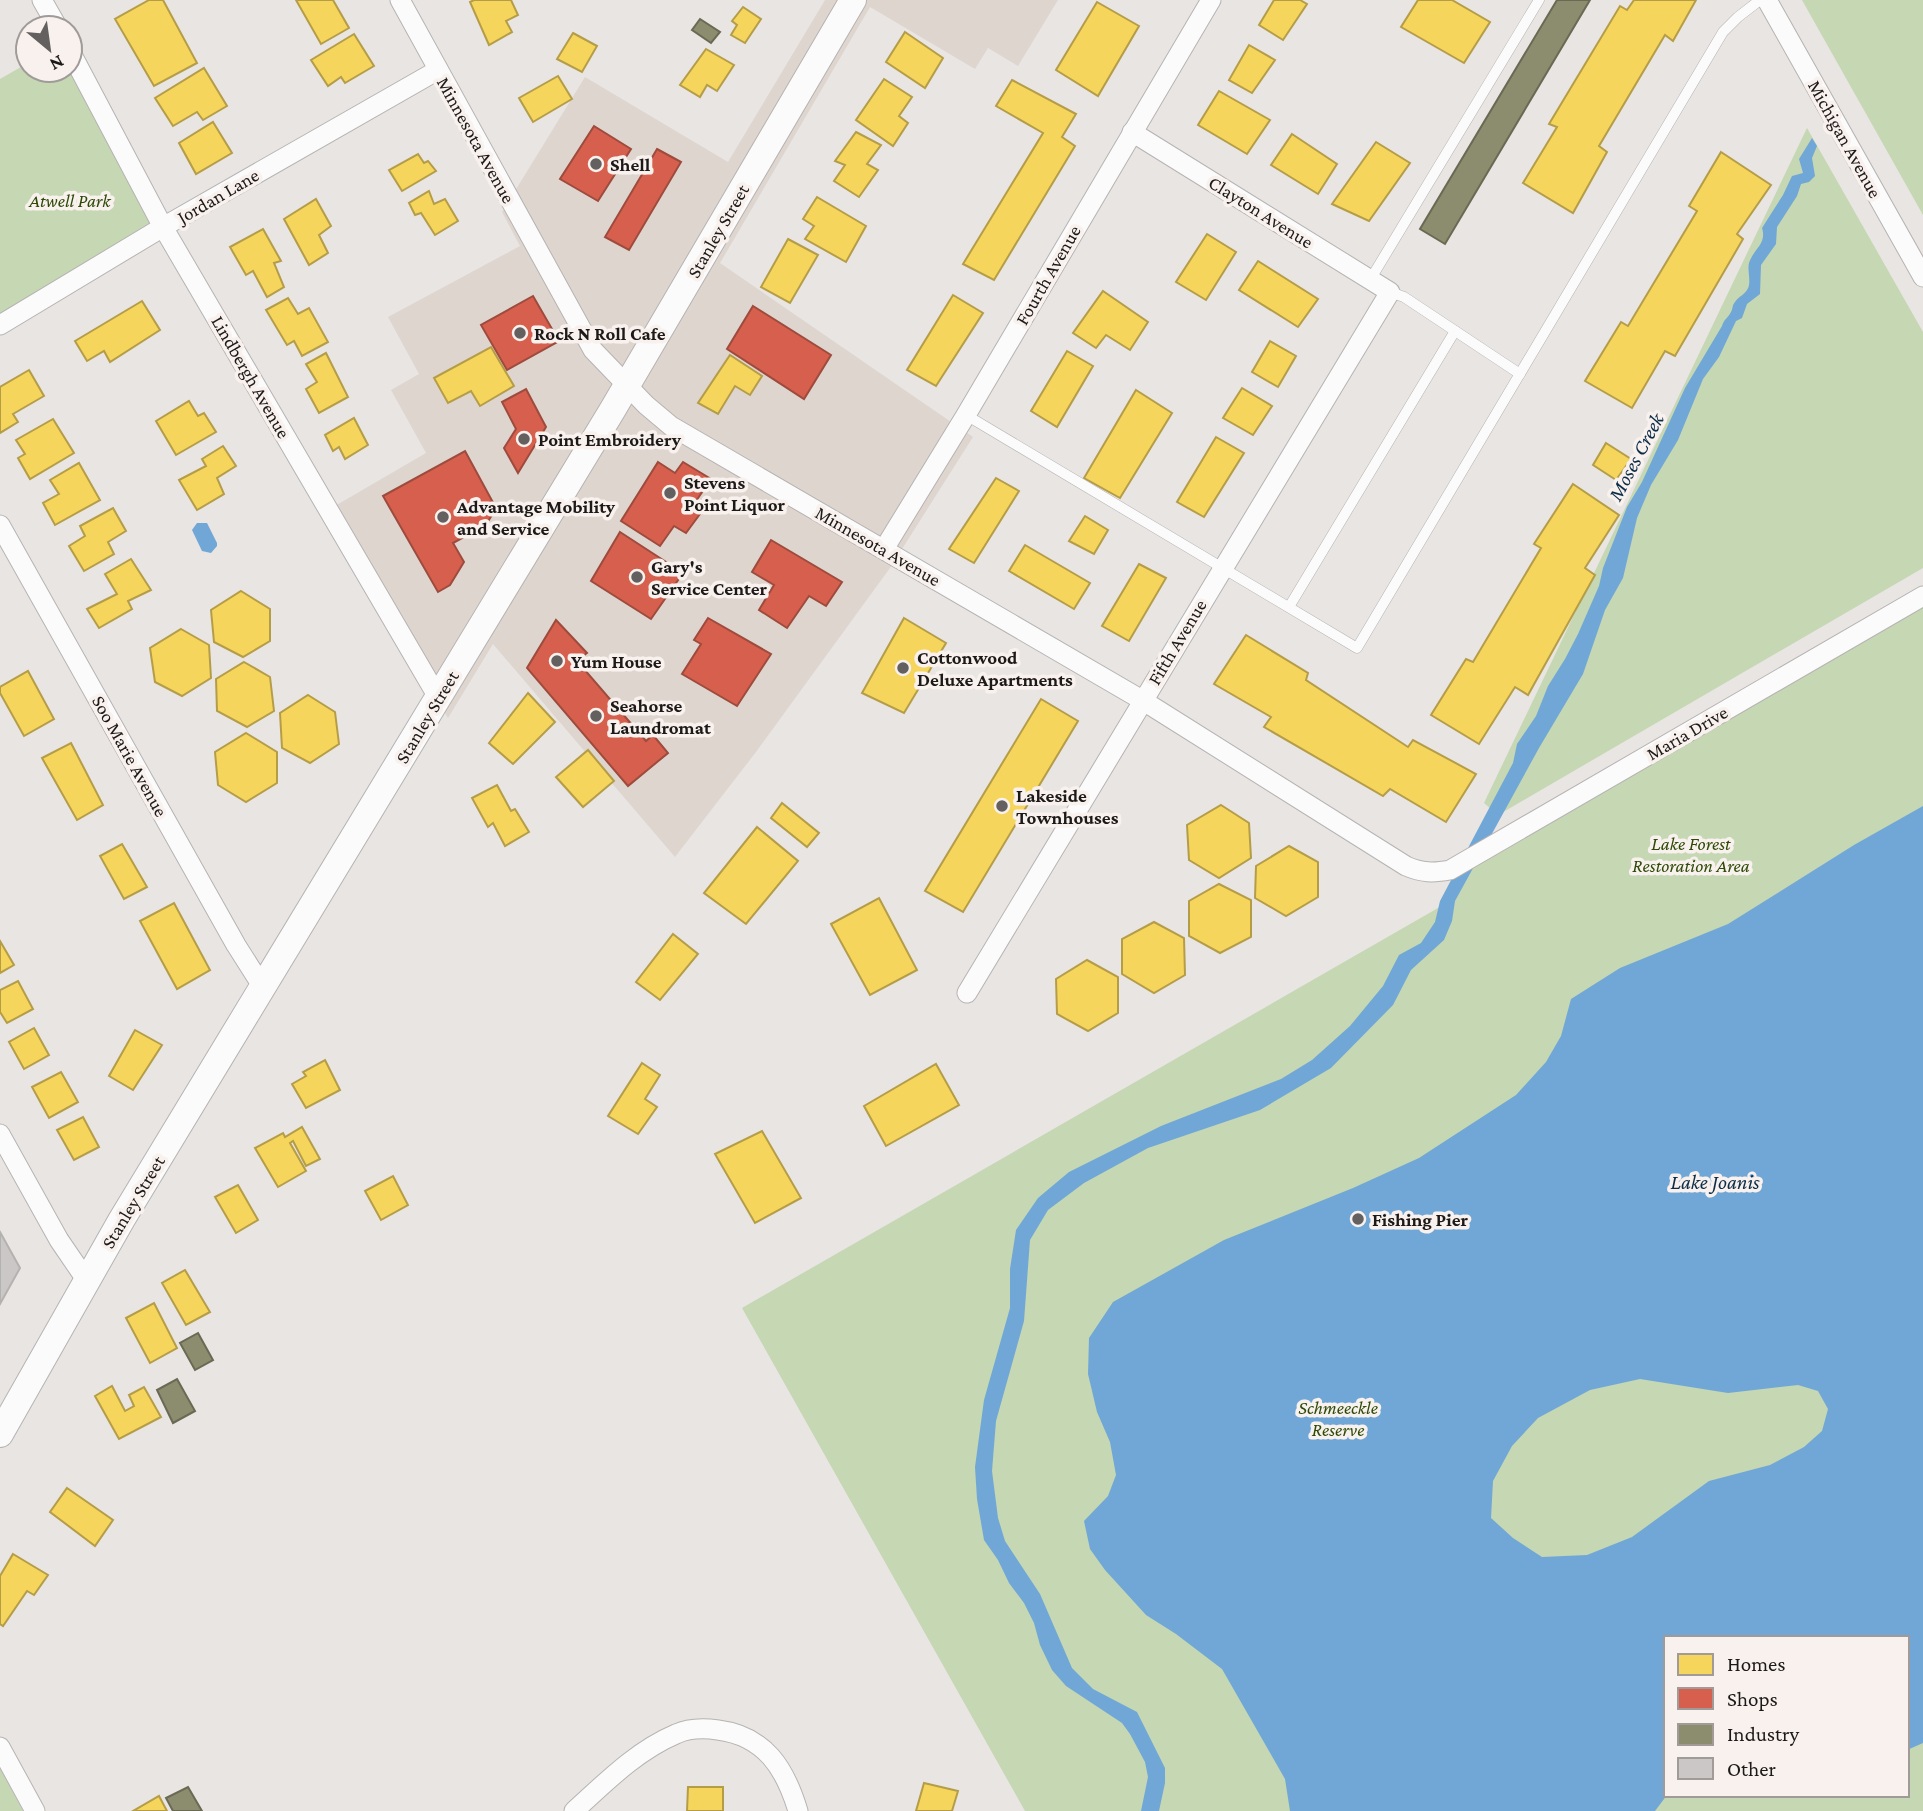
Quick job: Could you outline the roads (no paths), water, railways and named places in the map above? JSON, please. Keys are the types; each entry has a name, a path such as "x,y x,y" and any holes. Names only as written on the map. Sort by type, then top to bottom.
{"street":[{"name":"Minnesota Avenue","path":"400,0 593,350 655,414 671,426 1142,700 1406,866 1432,874 1450,870"},
{"name":"Stanley Street","path":"0,1434 122,1219 439,699 853,0"},
{"name":"Fourth Avenue","path":"884,549 1211,0"},
{"name":"Michigan Avenue","path":"1767,0 1923,277"},
{"name":"Jordan Lane","path":"0,326 163,227 438,71"},
{"name":"Lindbergh Avenue","path":"84,77 163,227 439,699"},
{"name":"Clayton Avenue","path":"1132,132 1390,292"},
{"name":"Fifth Avenue","path":"967,993 1390,292"},
{"name":"Soo Marie Avenue","path":"0,525 236,945 262,986"},
{"name":"Maria Drive","path":"1450,870 1923,596"},
{"path":"0,1134 58,1240 87,1281"},
{"path":"574,1811 651,1747 677,1733 706,1728 750,1738 766,1751 787,1779 796,1809"},
{"path":"0,1747 35,1811"}],"lane":[{"path":"1370,279 1539,0"},
{"path":"966,415 1357,648 1723,32 1760,0"},
{"path":"1390,292 1404,297 1520,374"},
{"path":"1289,607 1455,331"}],"water":[{"path":"1812,138 1817,146 1812,158 1815,176 1809,182 1801,184 1797,196 1777,227 1776,244 1761,265 1760,294 1747,304 1742,318 1736,321 1719,357 1703,379 1678,440 1651,485 1637,518 1623,578 1605,610 1583,674 1455,901 1452,921 1444,940 1411,970 1393,1005 1331,1068 1260,1110 1148,1148 1084,1183 1048,1210 1030,1240 1024,1321 996,1421 992,1471 998,1518 1005,1541 1040,1594 1072,1668 1093,1689 1137,1712 1165,1768 1159,1811 1141,1811 1148,1777 1145,1762 1130,1734 1122,1723 1066,1686 1052,1670 1024,1603 984,1540 975,1467 984,1400 1010,1308 1010,1269 1016,1230 1038,1198 1069,1172 1161,1126 1281,1079 1312,1060 1350,1026 1383,986 1399,955 1421,943 1435,922 1440,901 1513,763 1517,744 1536,716 1548,686 1578,634 1599,586 1603,568 1627,507 1642,482 1685,388 1734,303 1746,292 1749,263 1763,238 1762,228 1792,176 1803,173 1799,159"},
{"path":"197,523 207,523 217,543 211,553 202,551 192,530"},
{"name":"Lake Joanis","path":"1923,806 1923,1743 1909,1749 1909,1636 1664,1636 1666,1797 1655,1811 1290,1811 1285,1779 1222,1669 1146,1615 1105,1570 1090,1549 1084,1521 1108,1496 1116,1475 1110,1442 1097,1412 1088,1374 1089,1338 1113,1302 1224,1240 1419,1158 1516,1095 1546,1062 1561,1036 1571,999 1620,968 1728,924 1854,845","holes":["1640,1379 1728,1393 1798,1385 1818,1391 1828,1409 1822,1431 1804,1447 1770,1465 1709,1481 1632,1537 1587,1555 1542,1557 1513,1538 1491,1518 1493,1481 1512,1446 1538,1418 1590,1390"]}],"place":[{"name":"Shell","path":"596,164"},
{"name":"Rock N Roll Cafe","path":"520,333"},
{"name":"Point Embroidery","path":"524,439"},
{"name":"Stevens Point Liquor","path":"670,493"},
{"name":"Advantage Mobility and Service","path":"443,517"},
{"name":"Gary's Service Center","path":"637,577"},
{"name":"Yum House","path":"557,661"},
{"name":"Cottonwood Deluxe Apartments","path":"903,668"},
{"name":"Seahorse Laundromat","path":"596,716"},
{"name":"Lakeside Townhouses","path":"1002,806"},
{"name":"Fishing Pier","path":"1358,1219"}],"park label":[{"name":"Atwell Park","path":"70,200"},
{"name":"Lake Forest Restoration Area","path":"1691,854"},
{"name":"Schmeeckle Reserve","path":"1338,1418"}],"water label":[{"name":"Moses Creek","path":"1636,457"}]}
